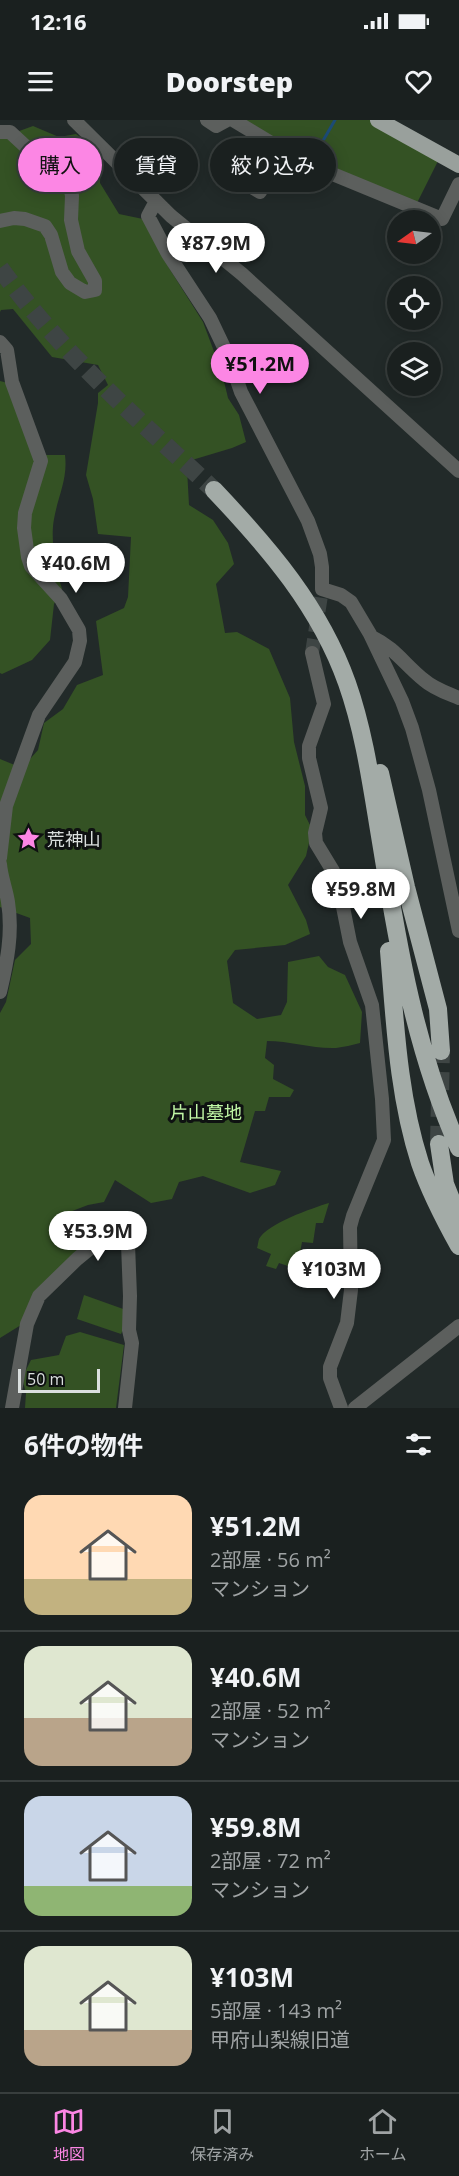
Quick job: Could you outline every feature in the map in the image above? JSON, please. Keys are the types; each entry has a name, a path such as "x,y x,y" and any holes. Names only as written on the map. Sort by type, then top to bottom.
{"highway":[{"path":"378,120 459,165"},
{"path":"214,490 261,540 290,576 321,627 366,728 380,770 406,887 438,1009 441,1051"},
{"path":"346,681 360,729 396,936 413,1014 442,1111 459,1148"},
{"path":"360,729 380,870 405,1100 421,1165 437,1205 459,1246"},
{"path":"440,1144 445,1184 459,1220"}],"street":[{"path":"74,120 171,216 290,317 459,471"},
{"path":"207,120 216,126 227,120"},
{"path":"233,120 261,138"},
{"path":"0,132 10,132 37,157 65,172 72,196 71,220 78,251 95,281 95,290 85,292 70,283 63,272 51,235 45,226 25,219 14,218 0,221"},
{"path":"336,175 442,219 459,184"},
{"path":"156,201 148,216 168,254 210,318 230,360 241,392 308,521 320,554 322,589 341,595 351,602 372,637 402,701 420,755 453,893 459,931"},
{"path":"0,342 7,350 12,382 41,460 25,513 24,528 28,557 32,566 61,599 79,630 80,641 75,662 39,715 20,766 6,806 0,858"},
{"path":"372,637 394,650 435,688 459,698"},
{"path":"312,653 324,704 309,746 309,758 321,808 315,833 316,843 333,871 339,887 350,942 372,1005 384,1140 350,1227 351,1290 347,1323 330,1367 330,1378 341,1408"},
{"path":"0,864 8,901 9,955 0,992"},
{"path":"12,1408 27,1324 39,1296 77,1259 127,1218 129,1330 132,1343 124,1408"},
{"path":"355,1408 459,1326"}],"green space":[{"path":"242,120 373,120 440,157 417,203 336,174 336,138 268,138"},
{"name":"片山墓地","path":"33,126 59,137 76,134 82,138 18,138 18,192 102,192 102,186 119,214 143,219 155,237 169,268 203,322 222,373 228,398 239,415 246,442 192,460 187,469 189,505 213,520 228,543 234,564 216,584 225,633 237,632 269,649 290,698 294,742 305,786 305,815 312,829 306,856 288,885 306,920 310,934 285,945 235,950 227,961 233,1003 257,1019 281,1015 287,1002 288,962 319,956 328,967 345,975 362,1012 360,1043 327,1048 267,1041 265,1058 274,1065 273,1079 294,1090 290,1097 269,1097 265,1111 255,1111 240,1162 281,1171 275,1185 250,1193 203,1176 179,1182 172,1199 151,1203 115,1180 104,1202 67,1213 60,1227 83,1237 89,1245 21,1325 0,1338 0,1013 6,1002 15,960 31,944 30,918 0,907 0,759 22,768 38,750 44,723 63,709 77,685 103,675 96,621 124,608 128,597 131,537 98,534 93,499 86,475 98,393 108,385 98,365 52,357 13,309 0,312 0,138"},
{"path":"0,381 8,383 35,455 65,455 66,464 53,527 54,555 62,589 54,604 50,640 32,660 2,674 0,673"},
{"path":"329,1203 323,1223 316,1223 313,1243 302,1242 297,1269 279,1263 276,1269 266,1266 271,1254 257,1248 259,1239 264,1233 291,1217"},
{"path":"84,1295 126,1310 125,1325 121,1334 77,1319"},
{"path":"80,1332 124,1345 116,1408 25,1408 26,1393 22,1378 31,1360 59,1355 66,1336"}],"waterway":[{"path":"325,138 335,120"}],"tunnel":[{"path":"0,268 49,329 75,357 214,490"},
{"path":"312,653 322,589"},
{"path":"439,1144 441,1051"}],"place":[{"name":"荒神山","path":"29,839"}]}
